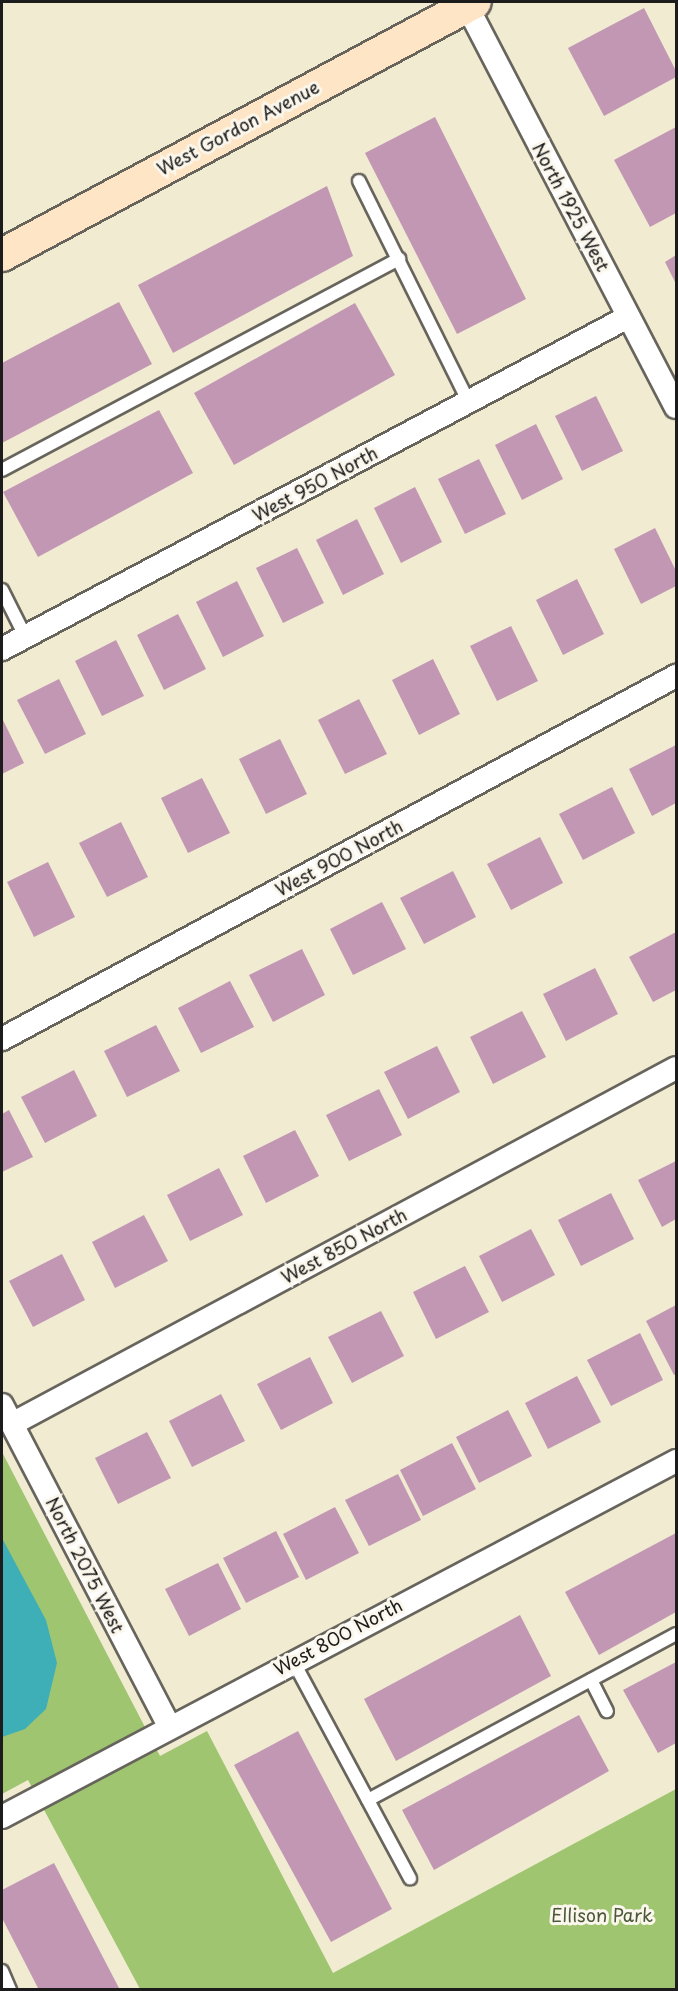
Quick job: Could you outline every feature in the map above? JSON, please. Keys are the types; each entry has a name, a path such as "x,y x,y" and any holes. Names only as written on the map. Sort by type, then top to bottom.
{"main road":[{"name":"West Gordon Avenue","path":"2,255 471,4"}],"street":[{"name":"North 1925 West","path":"471,4 628,317 676,407"},
{"name":"West 950 North","path":"2,649 628,317"},
{"name":"West 900 North","path":"2,1040 676,676"},
{"name":"West 850 North","path":"12,1424 676,1068"},
{"name":"North 2075 West","path":"2,1405 169,1726"},
{"name":"West 800 North","path":"2,1816 169,1726 676,1461"}],"lane":[{"path":"359,181 469,403"},
{"path":"2,470 399,259"},
{"path":"2,590 25,636"},
{"path":"368,1800 676,1634"},
{"path":"293,1661 410,1878"},
{"path":"591,1680 607,1711"},
{"path":"2,1971 10,1989"}],"green space":[{"name":"Ellison Park","path":"2,1452 160,1756 207,1731 333,1973 676,1789 676,1989 140,1989 28,1780 2,1794"}],"water":[{"path":"2,1538 46,1620 57,1663 46,1709 25,1729 2,1737"}],"building":[{"path":"644,8 676,71 676,77 604,116 568,48"},
{"path":"435,117 526,299 457,334 365,153"},
{"path":"676,127 676,213 650,227 614,160"},
{"path":"327,186 353,256 173,353 138,285"},
{"path":"676,255 676,284 665,262"},
{"path":"119,302 152,364 2,443 2,363"},
{"path":"355,303 395,375 234,465 194,393"},
{"path":"596,396 623,451 582,471 555,416"},
{"path":"159,410 193,473 38,557 3,492"},
{"path":"536,424 563,479 522,500 495,445"},
{"path":"479,459 506,514 465,534 438,479"},
{"path":"415,487 442,542 401,563 374,508"},
{"path":"357,519 384,574 343,595 316,540"},
{"path":"655,528 676,571 676,586 641,604 614,549"},
{"path":"297,548 324,603 283,623 256,568"},
{"path":"577,579 604,634 563,655 536,600"},
{"path":"237,581 264,636 223,657 196,602"},
{"path":"178,614 206,669 164,690 137,635"},
{"path":"511,626 538,681 497,701 470,646"},
{"path":"116,640 144,696 102,716 75,661"},
{"path":"433,659 460,714 419,735 392,680"},
{"path":"59,679 86,734 45,754 17,700"},
{"path":"359,699 387,754 345,774 318,720"},
{"path":"2,718 24,763 2,774"},
{"path":"280,739 307,794 266,814 239,759"},
{"path":"676,745 676,803 652,816 629,769"},
{"path":"202,778 230,833 188,853 161,798"},
{"path":"612,787 635,833 583,860 559,814"},
{"path":"121,822 148,877 107,897 79,843"},
{"path":"540,837 563,883 511,910 487,864"},
{"path":"48,862 75,917 34,937 7,882"},
{"path":"453,871 476,917 424,944 400,898"},
{"path":"382,902 406,949 353,975 330,929"},
{"path":"676,932 676,990 653,1002 629,957"},
{"path":"302,949 325,995 273,1022 249,975"},
{"path":"595,968 618,1014 566,1041 543,994"},
{"path":"230,981 254,1027 201,1053 178,1008"},
{"path":"522,1011 546,1057 493,1084 470,1037"},
{"path":"156,1025 180,1071 127,1097 104,1051"},
{"path":"437,1046 460,1092 408,1119 384,1072"},
{"path":"74,1070 97,1116 45,1143 21,1097"},
{"path":"379,1089 402,1135 349,1161 326,1115"},
{"path":"9,1110 33,1157 2,1172 2,1114"},
{"path":"295,1130 319,1176 266,1203 243,1156"},
{"path":"676,1161 676,1219 662,1227 638,1180"},
{"path":"219,1168 243,1215 190,1241 167,1195"},
{"path":"611,1193 634,1239 581,1266 558,1220"},
{"path":"144,1215 168,1261 115,1288 92,1242"},
{"path":"531,1229 555,1275 502,1302 479,1256"},
{"path":"62,1254 85,1300 33,1327 9,1281"},
{"path":"465,1266 489,1312 436,1339 413,1292"},
{"path":"676,1305 676,1374 674,1375 646,1321"},
{"path":"381,1311 404,1356 352,1383 328,1337"},
{"path":"640,1333 663,1380 611,1406 587,1360"},
{"path":"310,1357 333,1403 281,1430 257,1384"},
{"path":"577,1376 601,1422 548,1449 525,1403"},
{"path":"221,1394 245,1441 192,1467 169,1421"},
{"path":"508,1410 532,1456 479,1483 456,1437"},
{"path":"147,1432 171,1478 118,1504 95,1458"},
{"path":"452,1443 476,1489 423,1516 400,1470"},
{"path":"398,1474 421,1520 369,1546 345,1500"},
{"path":"335,1507 359,1553 306,1580 283,1534"},
{"path":"276,1531 299,1577 246,1603 223,1558"},
{"path":"676,1533 676,1612 599,1655 565,1592"},
{"path":"218,1563 241,1609 189,1636 165,1589"},
{"path":"520,1615 551,1676 396,1761 364,1699"},
{"path":"676,1662 676,1743 658,1753 623,1690"},
{"path":"579,1715 609,1771 434,1870 402,1810"},
{"path":"298,1731 392,1909 331,1942 234,1765"},
{"path":"54,1863 120,1990 39,1990 2,1918 2,1890"}]}
